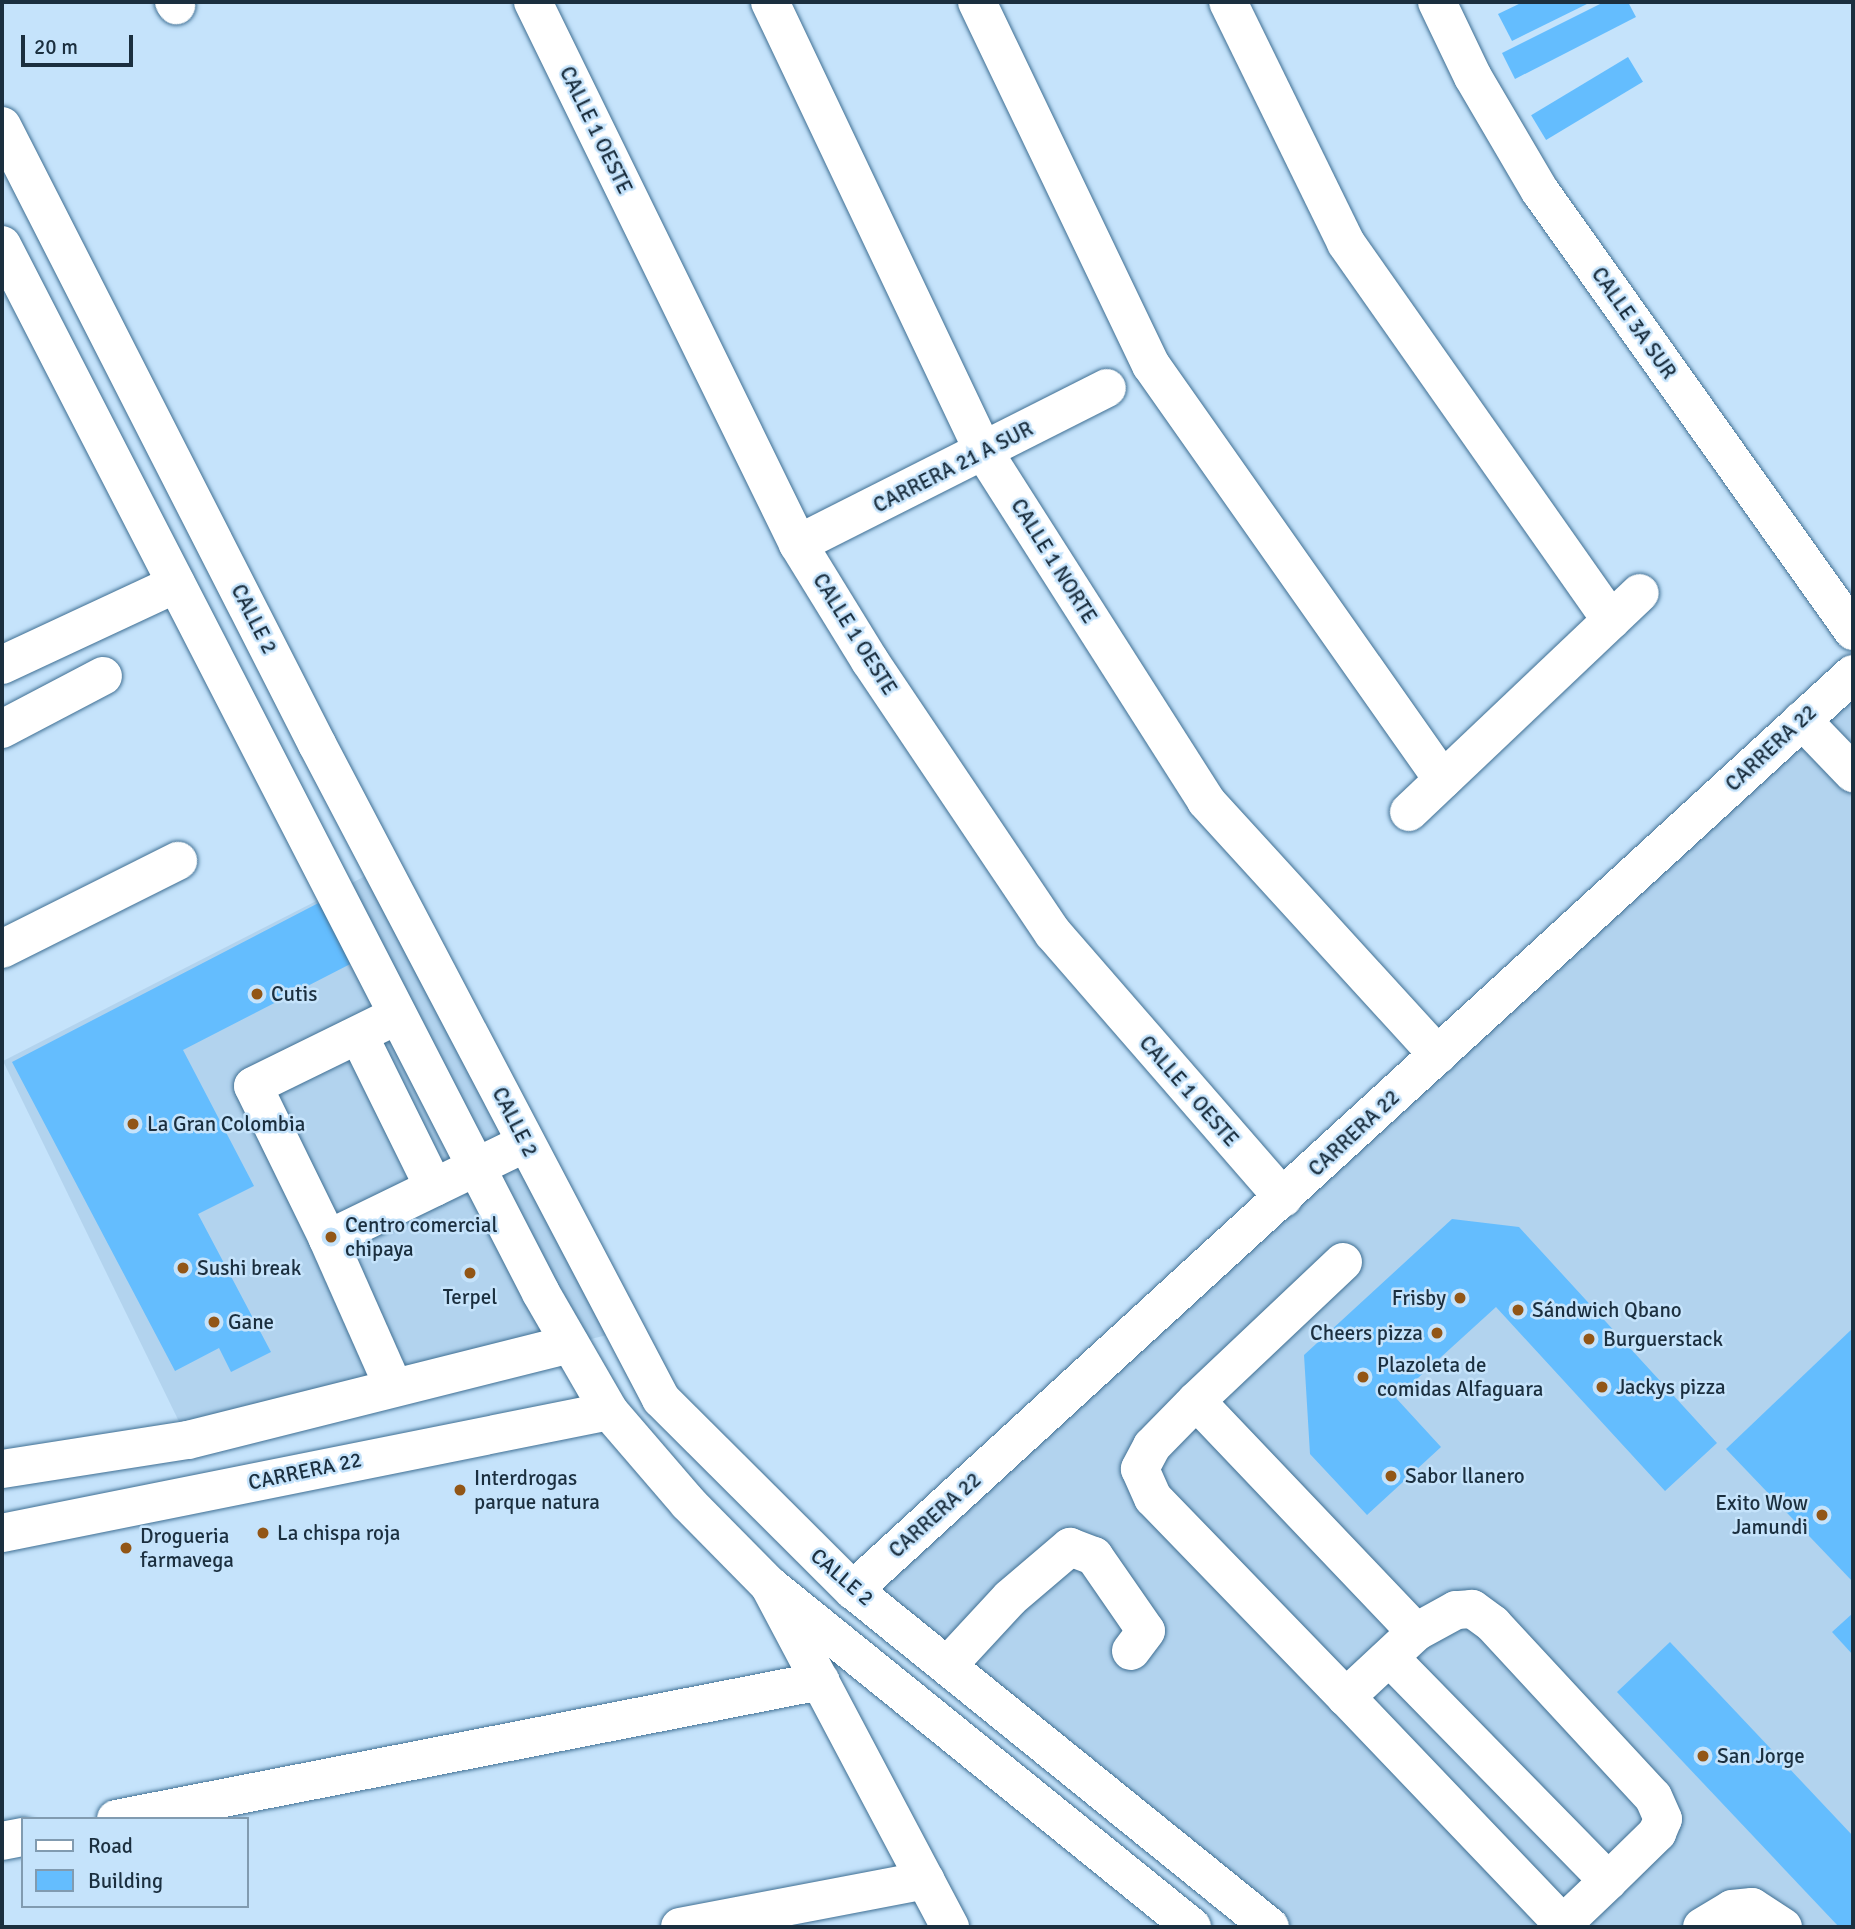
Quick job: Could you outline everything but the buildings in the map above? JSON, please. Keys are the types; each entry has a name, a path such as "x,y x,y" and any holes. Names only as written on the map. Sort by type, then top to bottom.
{"street":[{"name":"CALLE 1 OESTE","path":"533,2 798,544 1053,933 1283,1198"},
{"name":"CALLE 1 NORTE","path":"770,2 984,452 1206,801 1438,1055"},
{"path":"977,2 1151,365 1443,780"},
{"path":"1228,2 1346,243 1611,620"},
{"name":"CALLE 3A SUR","path":"1437,2 1473,77 1540,191 1853,631"},
{"name":"CALLE 2","path":"2,127 526,1143 661,1399 853,1590 1270,1927"},
{"path":"2,245 476,1169 609,1411 688,1503 769,1585 1192,1927"},
{"name":"CARRERA 21 A SUR","path":"798,544 1107,388"},
{"path":"2,665 176,584"},
{"path":"1409,812 1640,593"},
{"name":"CARRERA 22","path":"853,1590 1853,674"},
{"path":"2,729 103,676"},
{"path":"1802,720 1853,773"},
{"path":"2,948 178,861"},
{"path":"393,1386 328,1239 253,1086 398,1015"},
{"path":"359,1035 434,1188"},
{"path":"328,1239 526,1143"},
{"path":"1343,1262 1152,1446 1140,1469 1153,1498 1346,1697 1561,1926 1657,1833 1663,1819 1653,1797 1493,1624 1472,1609 1456,1610 1403,1645 1346,1697"},
{"path":"2,1469 187,1440 393,1386 570,1344"},
{"path":"1196,1401 1608,1881"},
{"name":"CARRERA 22","path":"2,1533 609,1411"},
{"path":"948,1665 1010,1598 1070,1547 1094,1556 1146,1631 1130,1651"},
{"path":"769,1585 950,1927"},
{"path":"126,1817 821,1681"},
{"path":"2,1841 21,1837"},
{"path":"680,1927 926,1881"},
{"path":"1702,1927 1732,1909 1752,1907 1783,1927"}],"shaded area":[{"path":"1839,685 1853,701 1853,1927 1270,1927 853,1590"},
{"name":"Centro comercial chipaya","path":"383,867 623,1331 188,1440 3,1061"}],"place":[{"name":"Cutis","path":"257,994"},
{"name":"La Gran Colombia","path":"133,1124"},
{"name":"Centro comercial chipaya","path":"331,1237"},
{"name":"Sushi break","path":"183,1268"},
{"name":"Terpel","path":"470,1273"},
{"name":"Frisby","path":"1460,1298"},
{"name":"Sándwich Qbano","path":"1518,1310"},
{"name":"Gane","path":"214,1322"},
{"name":"Cheers pizza","path":"1437,1333"},
{"name":"Burguerstack","path":"1589,1339"},
{"name":"Plazoleta de comidas Alfaguara","path":"1363,1377"},
{"name":"Jackys pizza","path":"1602,1387"},
{"name":"Sabor llanero","path":"1391,1476"},
{"name":"Interdrogas parque natura","path":"460,1490"},
{"name":"Exito Wow Jamundi","path":"1822,1515"},
{"name":"La chispa roja","path":"263,1533"},
{"name":"Drogueria farmavega","path":"126,1548"},
{"name":"San Jorge","path":"1703,1756"}]}
